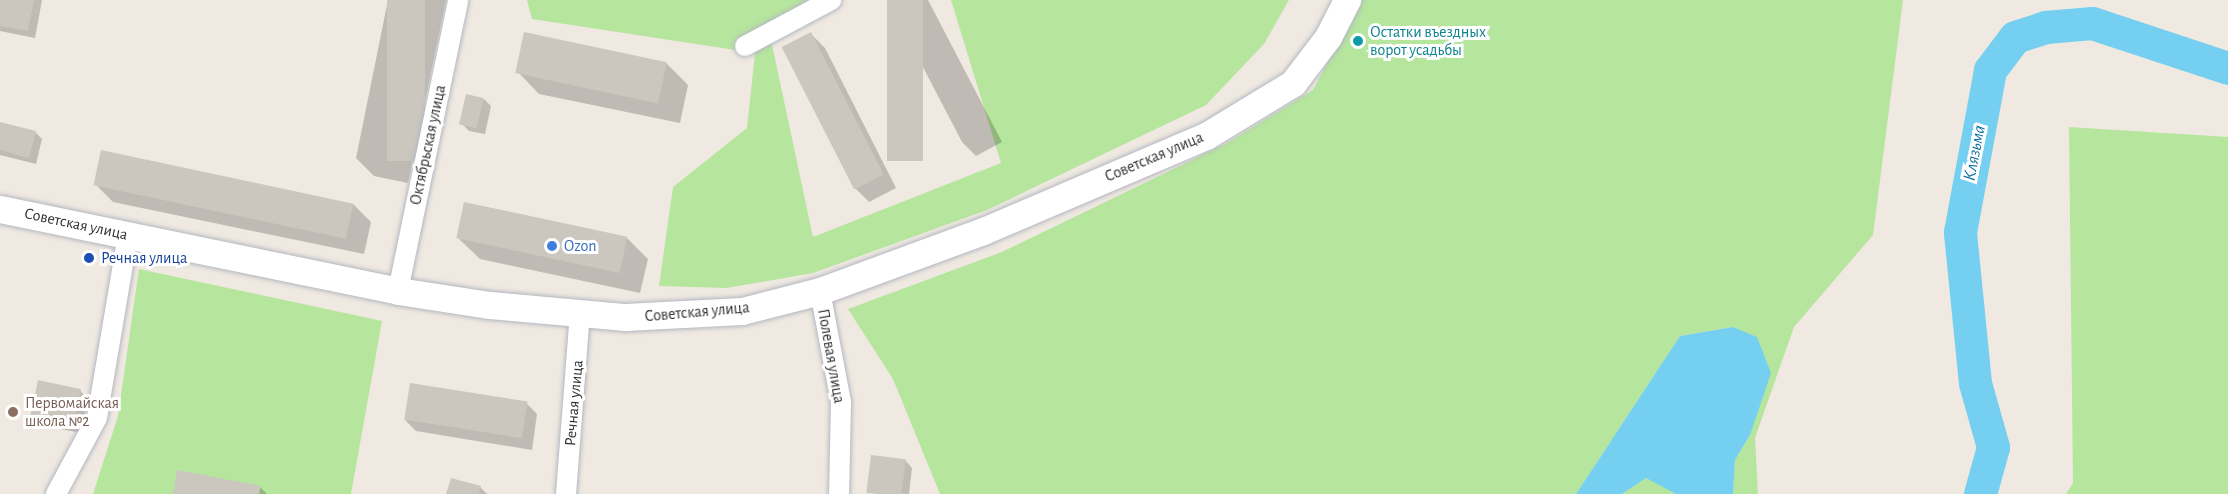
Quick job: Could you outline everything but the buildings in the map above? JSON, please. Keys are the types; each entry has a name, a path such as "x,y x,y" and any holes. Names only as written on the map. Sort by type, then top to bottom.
{"main road":[{"name":"Советская улица","path":"0,208 398,291 626,317 695,316 742,311 820,291 983,231 1206,136 1293,83 1344,3"}],"street":[{"name":"Октябрьская улица","path":"398,291 458,0"},
{"path":"745,46 831,0"},
{"path":"56,494 97,418 128,235"},
{"name":"Полевая улица","path":"820,291 841,402 839,494"},
{"name":"Речная улица","path":"566,494 580,313"}],"green space":[{"path":"527,0 809,0 768,26 813,237 1001,163 951,0 1289,0 1264,44 1206,105 987,210 813,273 727,288 659,286 673,187 747,128 755,53 532,19"},
{"path":"1360,0 1903,0 1873,235 1794,327 1755,438 1758,494 1733,494 1735,460 1750,435 1733,327 1680,336 1576,494 940,494 893,379 848,309 1002,252 1227,143 1313,90"},
{"path":"2069,127 2228,137 2228,494 2066,494 2073,483"},
{"path":"139,269 382,321 351,494 93,494 118,416"},
{"path":"1646,478 1676,492 1676,494 1622,494"}],"water":[{"path":"1733,327 1757,337 1771,373 1750,435 1735,460 1733,494 1676,494 1646,478 1622,494 1576,494 1680,336"}],"waterway":[{"name":"Клязьма","path":"1980,494 1993,447 1975,383 1960,232 1990,70 2015,37 2046,27 2092,23 2228,68"}],"place":[{"name":"Остатки въездных ворот усадьбы","path":"1358,41"},
{"name":"Ozon","path":"552,246"},
{"name":"Речная улица","path":"89,258"},
{"name":"Первомайская школа №2","path":"13,412"}]}
